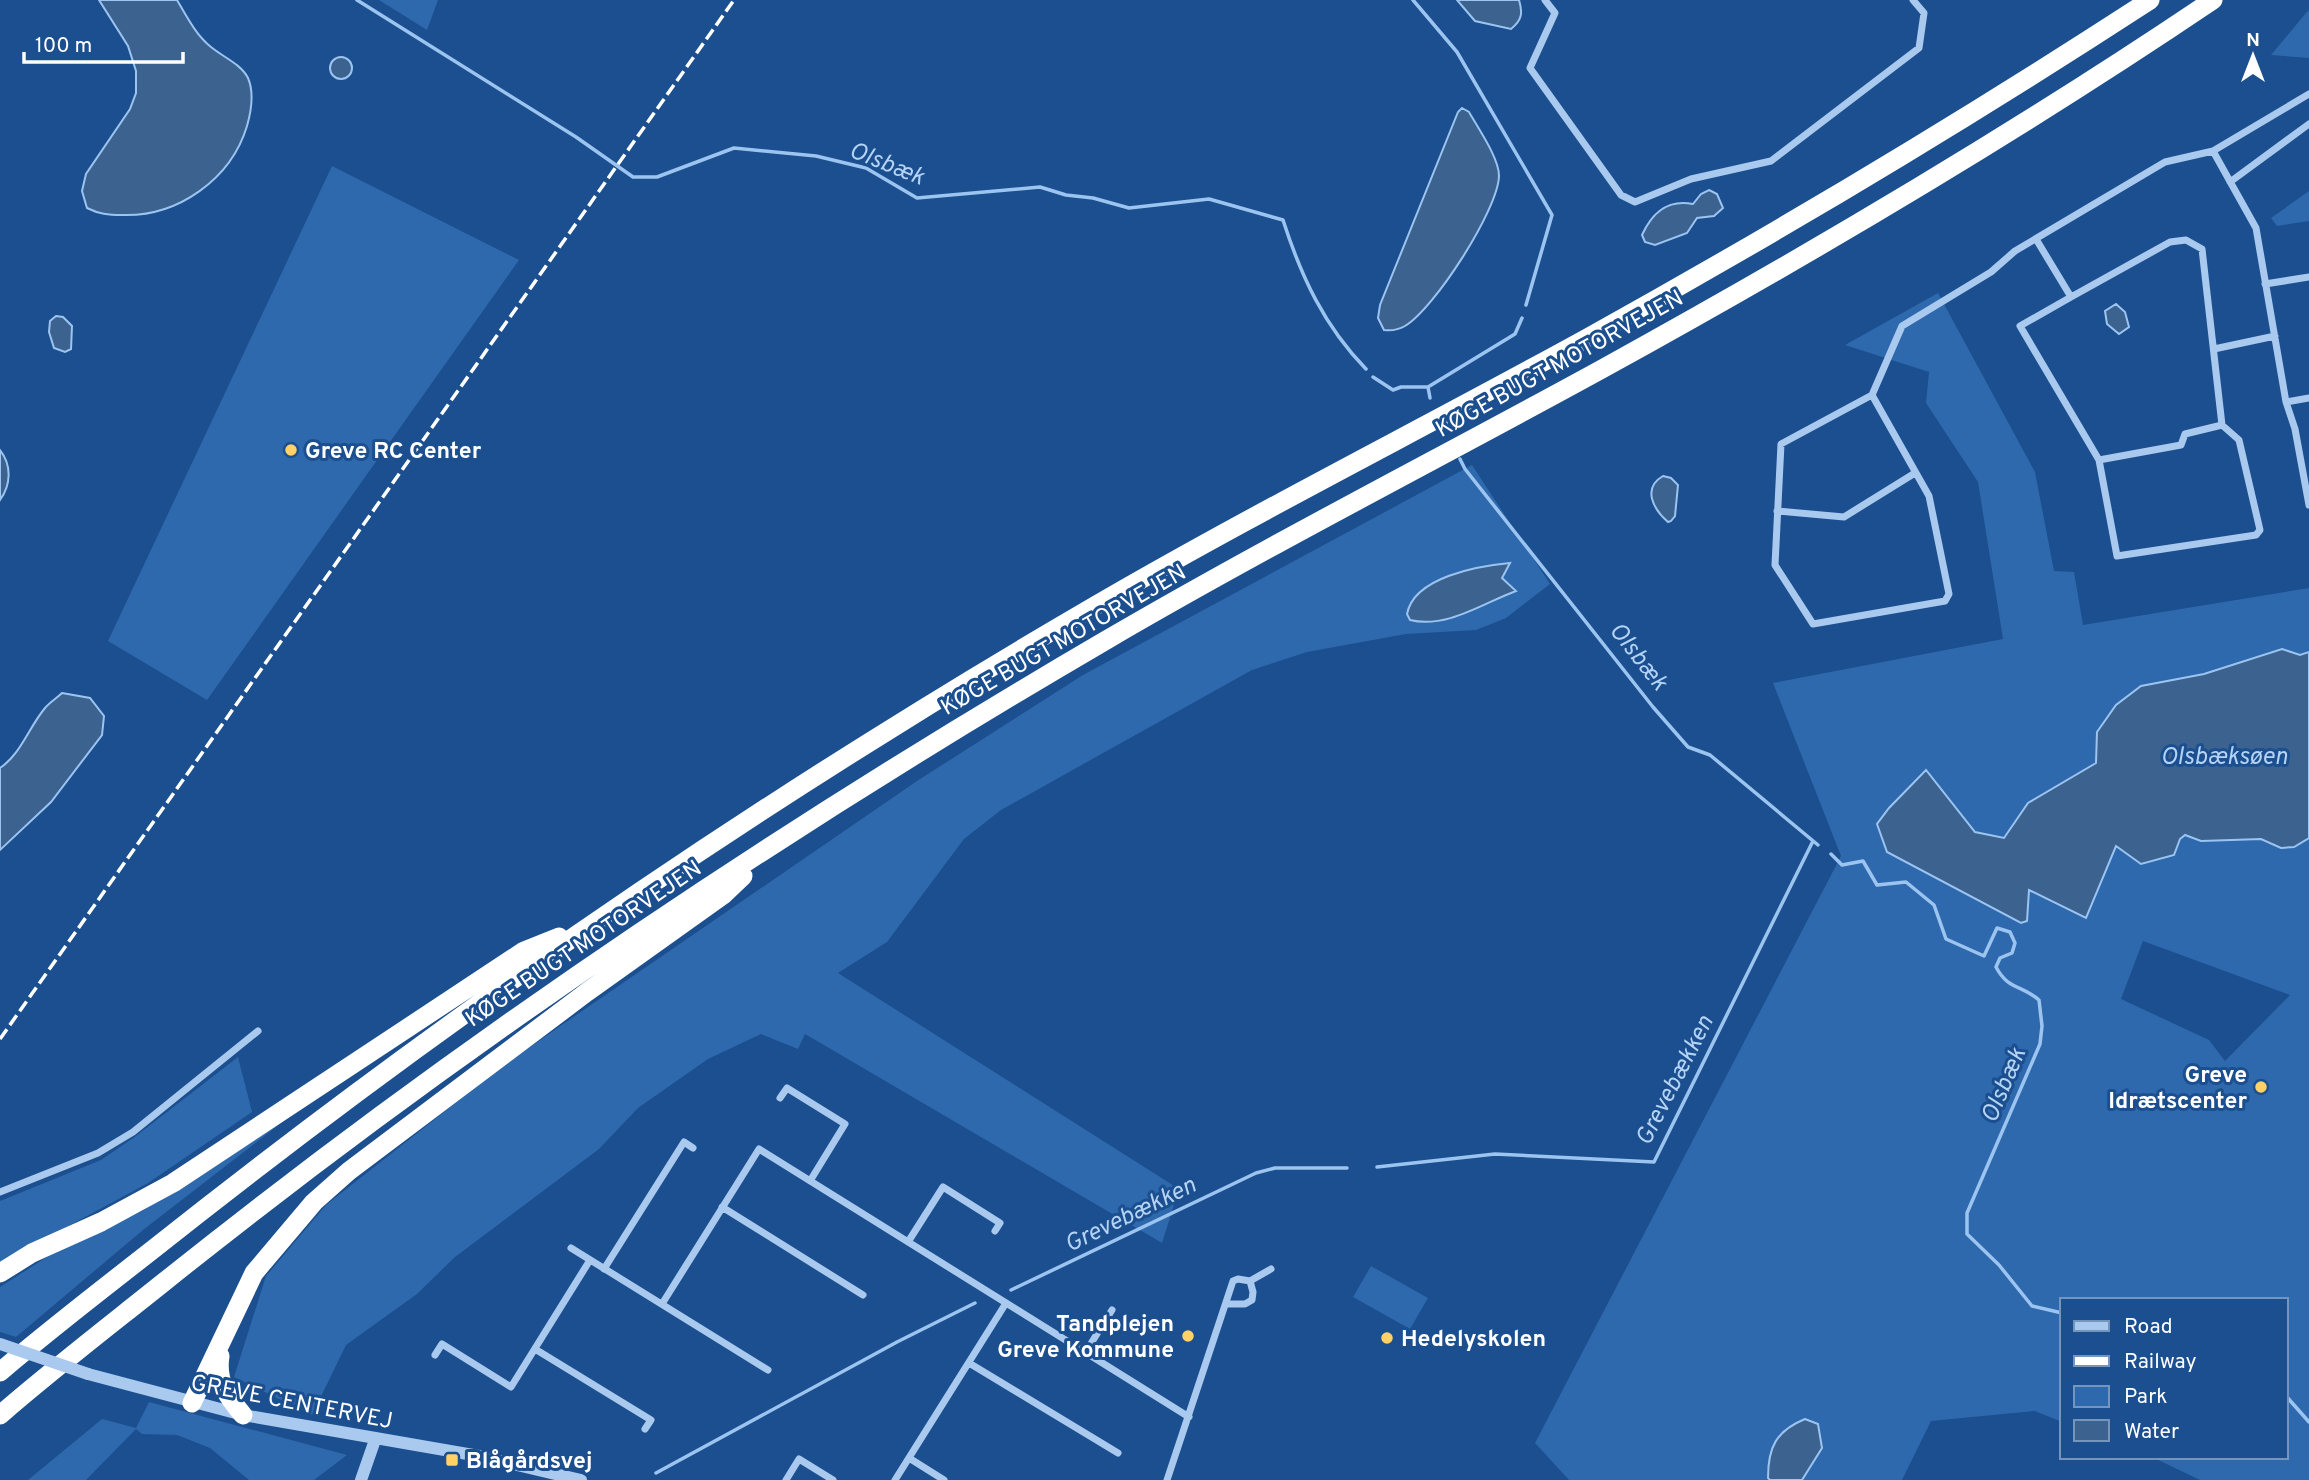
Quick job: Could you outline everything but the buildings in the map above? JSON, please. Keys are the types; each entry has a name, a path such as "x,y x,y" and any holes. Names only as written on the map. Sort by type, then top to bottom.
{"highway":[{"name":"KØGE BUGT MOTORVEJEN","path":"0,1371 236,1184 458,1017 586,927 752,817 919,711 1087,610 1224,532 1752,246 2029,79 2150,0"},
{"name":"KØGE BUGT MOTORVEJEN","path":"0,1415 259,1206 474,1046 604,955 771,848 937,742 1103,642 1777,271 2044,110 2213,0"},
{"path":"192,1403 254,1273 314,1202 349,1171 587,992 723,895 771,848"},
{"path":"0,1273 32,1253 101,1222 173,1183 524,951 586,927"},
{"path":"221,1344 218,1365 220,1381 243,1415"}],"street":[{"path":"1545,0 1555,13 1530,68 1621,195 1635,202 1691,179 1771,161 1919,48 1924,13 1913,0"},
{"path":"1872,395 1929,496 1949,594 1945,601 1813,624 1775,565 1781,444 1872,395 1902,326 1990,272 2015,251 2165,162 2213,151 2309,94"},
{"path":"2230,182 2309,124"},
{"path":"2213,151 2256,228 2286,402 2295,429 2309,505"},
{"path":"2036,239 2071,297"},
{"path":"2192,241 2202,249 2214,349 2222,425 2239,440 2260,530 2256,535 2116,556 2099,460 2020,326 2170,242 2192,241"},
{"path":"2265,284 2309,276"},
{"path":"2214,349 2274,336"},
{"path":"2286,402 2309,398"},
{"path":"2099,460 2181,445 2185,434 2222,425"},
{"path":"1777,511 1843,517 1915,472"},
{"path":"0,1192 98,1153 133,1132 258,1031"},
{"path":"780,1098 787,1088 845,1124 810,1181"},
{"path":"604,1269 684,1142 693,1148"},
{"path":"662,1304 759,1149 1188,1417"},
{"path":"908,1242 943,1187 1000,1223 996,1231"},
{"path":"723,1207 863,1295"},
{"path":"571,1248 768,1370"},
{"path":"435,1355 442,1344 511,1387 590,1260"},
{"path":"1167,1480 1233,1281 1250,1281 1271,1269"},
{"path":"1226,1304 1245,1304 1251,1300 1253,1292 1250,1281"},
{"path":"895,1480 1006,1304"},
{"path":"1085,1353 1112,1310"},
{"name":"GREVE CENTERVEJ","path":"0,1344 88,1374 243,1415 479,1456 581,1480"},
{"path":"535,1349 651,1420 645,1429"},
{"path":"969,1363 1118,1453"},
{"path":"360,1480 375,1440"},
{"path":"909,1458 944,1480"},
{"path":"786,1480 800,1459 833,1480"}],"green space":[{"path":"379,0 438,0 427,30"},
{"path":"2309,10 2309,58 2271,55 2306,13"},
{"name":"Greve RC Center","path":"332,166 519,260 207,700 108,641"},
{"path":"2309,191 2309,221 2277,226 2271,218"},
{"path":"1938,293 2035,472 2054,571 2074,572 2083,625 2309,588 2309,1480 2200,1480 2156,1459 2288,1459 2288,1298 2060,1298 2060,1421 2035,1411 1931,1421 1902,1480 1569,1480 1535,1443 1841,856 1773,683 2003,639 1978,482 1926,403 1929,372 1845,345","holes":["2143,941 2290,995 2225,1061 2209,1040 2121,999"]},
{"path":"1472,465 1550,584 1506,618 1476,630 1406,634 1307,652 1252,670 1001,810 964,839 887,942 838,973 1179,1189 1162,1243 805,1034 798,1049 761,1034 708,1059 638,1108 599,1149 455,1257 417,1294 346,1345 312,1415 234,1377 266,1276 326,1205 505,1064 917,781 1083,675"},
{"path":"238,1057 252,1112 148,1183 0,1263 0,1201 101,1160"},
{"path":"312,1099 143,1230 16,1337 0,1332 0,1287 47,1257 142,1211"},
{"path":"1371,1266 1428,1298 1410,1329 1353,1297"},
{"path":"149,1402 347,1455 314,1480 249,1480 210,1448 177,1435 142,1434 136,1429 86,1480 28,1480 102,1419 136,1428"}],"water":[{"path":"99,0 177,0 201,37 241,69 250,84 250,115 229,163 199,191 182,202 163,209 143,214 117,215 87,208 82,191 86,174 130,109 136,93 136,71 128,46"},
{"path":"1457,0 1519,0 1521,16 1511,29 1475,21"},
{"path":"341,57 349,60 352,68 349,76 341,79 333,76 330,68 333,60"},
{"path":"1462,108 1469,112 1496,161 1499,176 1496,192 1476,234 1432,300 1405,326 1384,330 1378,318 1380,305 1458,112"},
{"path":"1709,190 1717,194 1723,208 1714,216 1697,218 1687,233 1655,245 1645,242 1642,235 1662,209 1675,204 1693,204 1701,194"},
{"path":"2116,304 2125,312 2129,327 2119,334 2107,324 2105,311"},
{"path":"56,316 63,317 72,326 71,349 65,352 54,348 49,332 50,321"},
{"path":"0,450 7,462 9,475 0,500"},
{"path":"1663,476 1671,478 1678,485 1675,516 1668,522 1654,505 1651,492"},
{"path":"1510,563 1502,578 1516,591 1451,618 1424,622 1410,620 1407,614 1412,601 1434,582 1481,567"},
{"name":"Olsbæksøen","path":"2282,649 2300,655 2309,652 2309,838 2294,847 2281,848 2261,839 2201,841 2185,835 2180,839 2174,855 2141,864 2116,846 2086,918 2029,890 2027,921 2021,923 1887,852 1877,824 1926,770 1975,832 2004,838 2028,803 2096,763 2097,732 2116,705 2141,686 2204,674"},
{"path":"62,693 90,698 104,716 102,735 51,802 0,850 0,768 14,755 39,715"},
{"path":"1805,1419 1818,1424 1822,1448 1802,1480 1770,1480 1770,1457 1776,1441 1787,1429"}],"waterway":[{"name":"Olsbæk","path":"357,0 576,137 633,177 657,177 734,148 816,156 866,168 917,198 1040,187 1129,208 1209,199 1283,220 1306,280 1326,318 1366,369"},
{"path":"1413,0 1457,52 1552,215 1526,305"},
{"path":"1428,387 1515,334 1522,318"},
{"name":"Olsbæk","path":"1373,377 1393,390 1401,387 1428,387 1430,398"},
{"name":"Olsbæk","path":"1460,459 1465,469 1653,707 1688,747 1710,755 1818,845"},
{"name":"Grevebækken","path":"1377,1167 1495,1154 1654,1162 1813,841"},
{"name":"Olsbæk","path":"1831,854 1842,865 1863,861 1877,885 1906,882 1934,905 1946,939 1984,956 1997,928 2010,932 2015,943 2012,953 2000,958 1996,967 2010,984 2039,1000 2042,1026 2040,1044 1967,1213 1967,1234 1999,1265 2032,1306 2060,1313"},
{"name":"Grevebækken","path":"1011,1290 1256,1173 1275,1168 1347,1168"},
{"name":"Grevebækken","path":"656,1473 897,1342 975,1303"},
{"name":"Olsbæk","path":"2288,1398 2309,1422"}],"railway":[{"path":"0,1039 734,0"}],"place":[{"name":"Greve RC Center","path":"291,450"},
{"name":"Greve Idrætscenter","path":"2261,1087"},
{"name":"Tandplejen Greve Kommune","path":"1188,1336"},
{"name":"Hedelyskolen","path":"1387,1338"},
{"name":"Blågårdsvej","path":"452,1460"}]}
